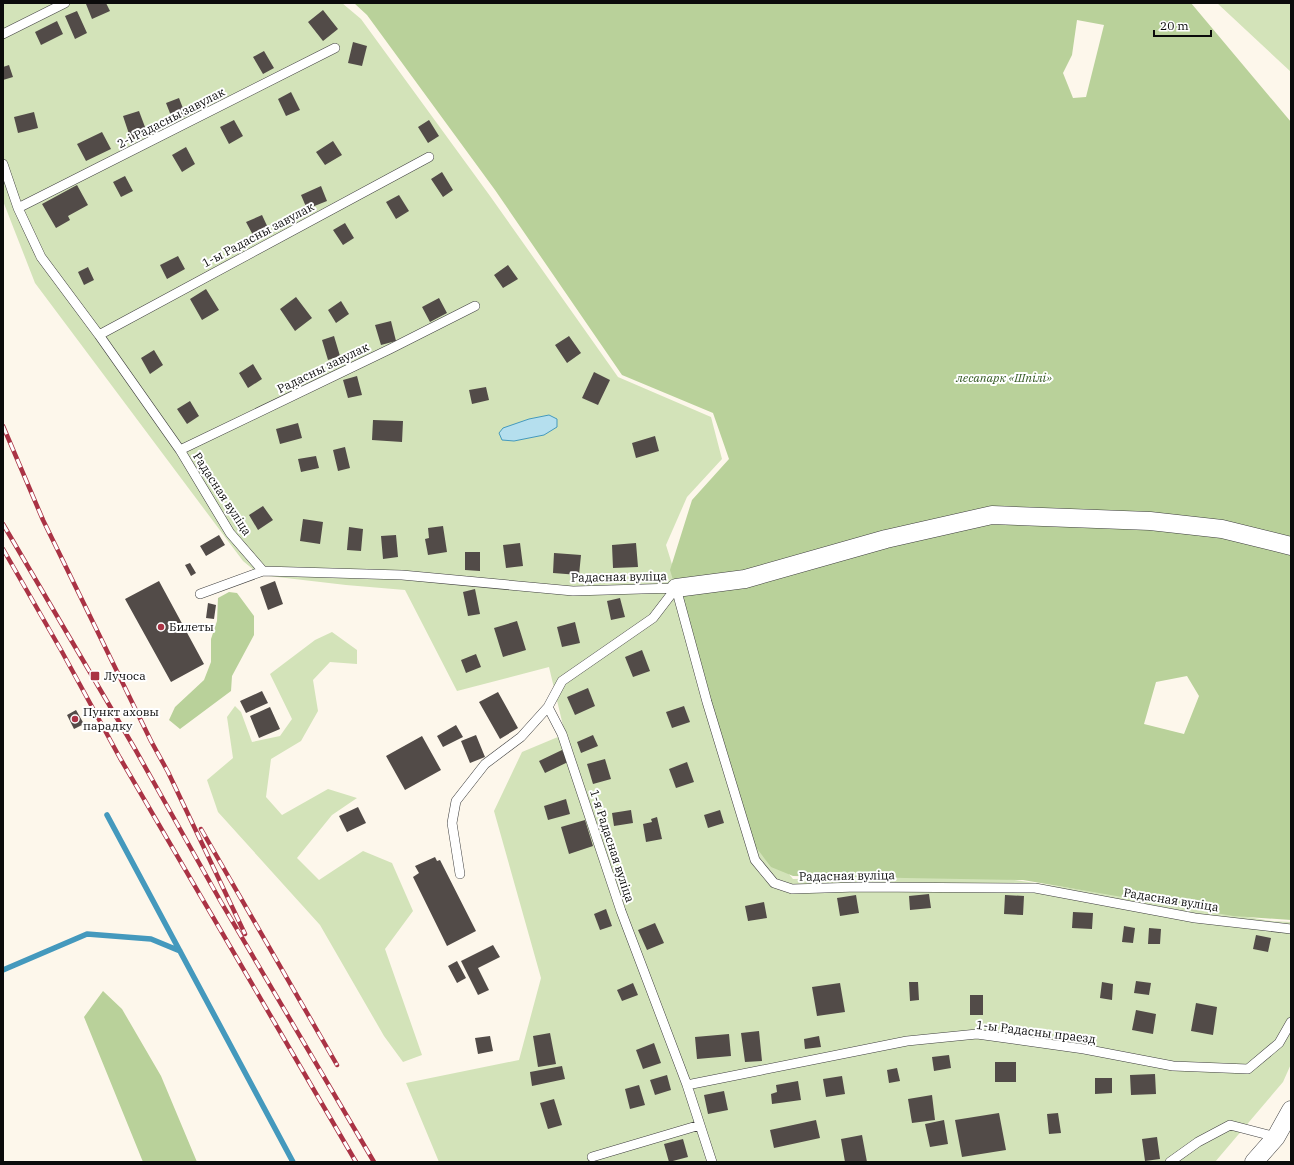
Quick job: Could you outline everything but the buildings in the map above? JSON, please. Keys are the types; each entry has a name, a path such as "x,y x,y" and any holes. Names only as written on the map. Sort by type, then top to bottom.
{"street":[{"path":"676,588 745,579 886,539 992,515 1157,522 1222,529 1291,546"},
{"path":"1254,1162 1276,1137 1291,1110"}],"lane":[{"path":"3,34 65,3"},
{"name":"2-і Радасны завулак","path":"18,208 335,48"},
{"name":"1-ы Радасны завулак","path":"99,335 429,157"},
{"name":"Радасная вуліца","path":"3,164 18,208 41,257 99,335 180,450 230,533 263,571 402,575 573,591 676,588 707,702 755,860 774,883 792,889 858,887 1035,888 1195,918 1291,929"},
{"name":"Радасны завулак","path":"180,450 390,349 475,306"},
{"path":"200,594 263,571"},
{"path":"460,874 452,823 456,801 485,764 521,737 548,707 562,681 653,618 676,588"},
{"name":"1-я Радасная вуліца","path":"548,707 562,734 620,911 687,1085 712,1162"},
{"name":"1-ы Радасны праезд","path":"687,1085 907,1041 977,1034 1084,1049 1173,1066 1248,1069 1279,1043 1291,1022"},
{"path":"592,1157 700,1125"},
{"path":"1170,1162 1198,1142 1230,1125 1276,1137"}],"green space":[{"path":"3,3 342,3 361,19 490,196 618,377 711,417 722,459 687,497 666,545 756,834 793,879 986,876 1127,896 1271,921 1291,922 1291,1064 1283,1082 1215,1162 439,1162 406,1083 519,1060 541,978 494,811 522,752 565,734 549,667 457,691 405,590 260,575 243,561 35,283 3,201"},
{"name":"лесапарк «Шпілі»","path":"354,3 1191,3 1291,122 1291,920 1233,916 1023,880 793,876 771,867 755,846 670,570 692,500 729,459 713,413 622,375 495,190 367,15","holes":["1077,20 1104,25 1086,97 1073,98 1063,73 1072,55","1187,676 1199,696 1184,734 1144,724 1156,682"]},
{"path":"1217,3 1291,3 1291,72"},
{"path":"229,592 237,593 254,616 254,635 232,676 231,691 180,729 169,720 175,707 204,680 211,662 211,639 217,621 218,598"},
{"path":"332,632 357,650 357,664 330,662 313,680 318,711 301,741 271,759 266,797 282,815 328,789 357,798 332,815 297,858 319,880 363,851 392,863 413,911 385,949 422,1055 403,1062 384,1036 320,925 218,812 207,780 233,758 227,717 235,706 241,712 252,742 280,736 292,719 270,674 315,640"},
{"path":"103,991 122,1009 161,1076 197,1162 143,1162 84,1017"}],"water":[{"path":"549,415 557,419 557,427 544,435 514,441 502,440 499,433 503,428 529,419"}],"waterway":[{"path":"107,815 293,1162"},
{"path":"3,970 87,934 151,939 180,951"}],"railway":[{"path":"3,426 43,520 151,741 168,772 245,934"},
{"path":"3,524 135,749 221,902 374,1162"},
{"path":"3,549 61,650 120,758 356,1162"},
{"path":"201,829 337,1065"}],"place":[{"name":"Билеты","path":"161,627"},
{"name":"Лучоса","path":"95,676"},
{"name":"Пункт аховы парадку","path":"75,719"}]}
